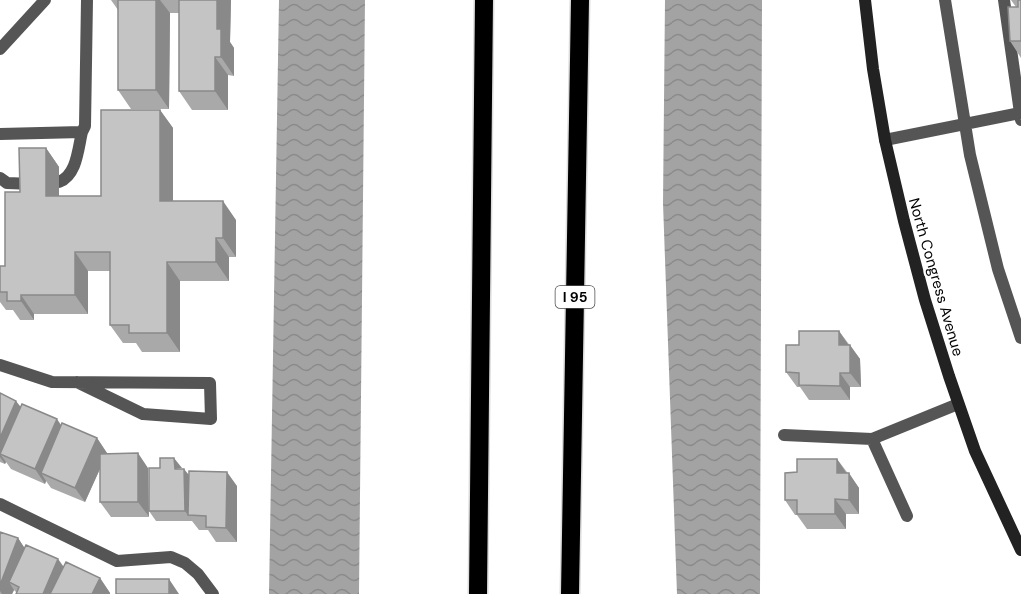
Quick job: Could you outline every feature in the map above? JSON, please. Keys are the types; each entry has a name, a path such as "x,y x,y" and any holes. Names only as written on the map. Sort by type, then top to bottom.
{"highway":[{"path":"478,594 484,0"},
{"name":"I 95","path":"570,594 580,0"}],"street":[{"path":"0,49 45,0"},
{"path":"59,182 65,180 75,163 82,132 86,126 87,0"},
{"name":"North Congress Avenue","path":"865,0 873,69 885,140 925,300 975,451 1021,550"},
{"path":"945,0 970,155 998,269 1021,338"},
{"path":"885,140 965,124 1020,117 1004,0"},
{"path":"0,134 82,132"},
{"path":"0,178 7,183 33,184"},
{"path":"0,365 52,382 77,382 210,383 211,419 143,414 77,382"},
{"path":"784,435 872,439 958,404"},
{"path":"872,439 907,516"},
{"path":"0,504 117,561 171,557 185,563 198,574 213,594"}],"water":[{"path":"279,0 365,0 359,594 269,594"},
{"path":"665,0 762,0 760,594 677,594 663,203"}],"building":[{"path":"118,0 156,0 156,90 118,90"},
{"path":"179,0 217,0 217,29 221,29 221,57 215,57 215,91 179,91"},
{"path":"1018,0 1021,0 1021,41 1010,41 1008,7 1018,7"},
{"path":"101,110 160,110 160,201 223,201 223,238 216,238 216,262 167,262 167,333 129,333 129,325 110,325 110,252 75,252 75,295 21,295 21,301 7,301 7,292 0,292 0,266 5,266 5,192 20,192 19,148 46,148 46,196 101,196"},
{"path":"799,331 839,331 839,345 850,345 850,373 840,373 840,386 799,385 799,373 786,372 786,345 799,345"},
{"path":"0,393 16,401 0,438"},
{"path":"22,404 57,419 35,469 0,454"},
{"path":"62,423 97,438 75,488 41,473"},
{"path":"138,453 138,502 100,502 100,454"},
{"path":"160,458 174,458 175,469 184,469 185,511 149,511 149,468 160,468"},
{"path":"797,459 837,459 837,473 849,473 849,500 835,499 835,514 797,514 797,500 785,500 785,473 797,472"},
{"path":"189,471 227,472 226,528 206,527 206,516 188,515"},
{"path":"0,532 18,538 0,585"},
{"path":"26,545 58,559 43,594 16,594 19,587 9,582"},
{"path":"66,562 100,578 92,594 50,594"},
{"path":"116,579 169,579 169,594 116,594"}]}
